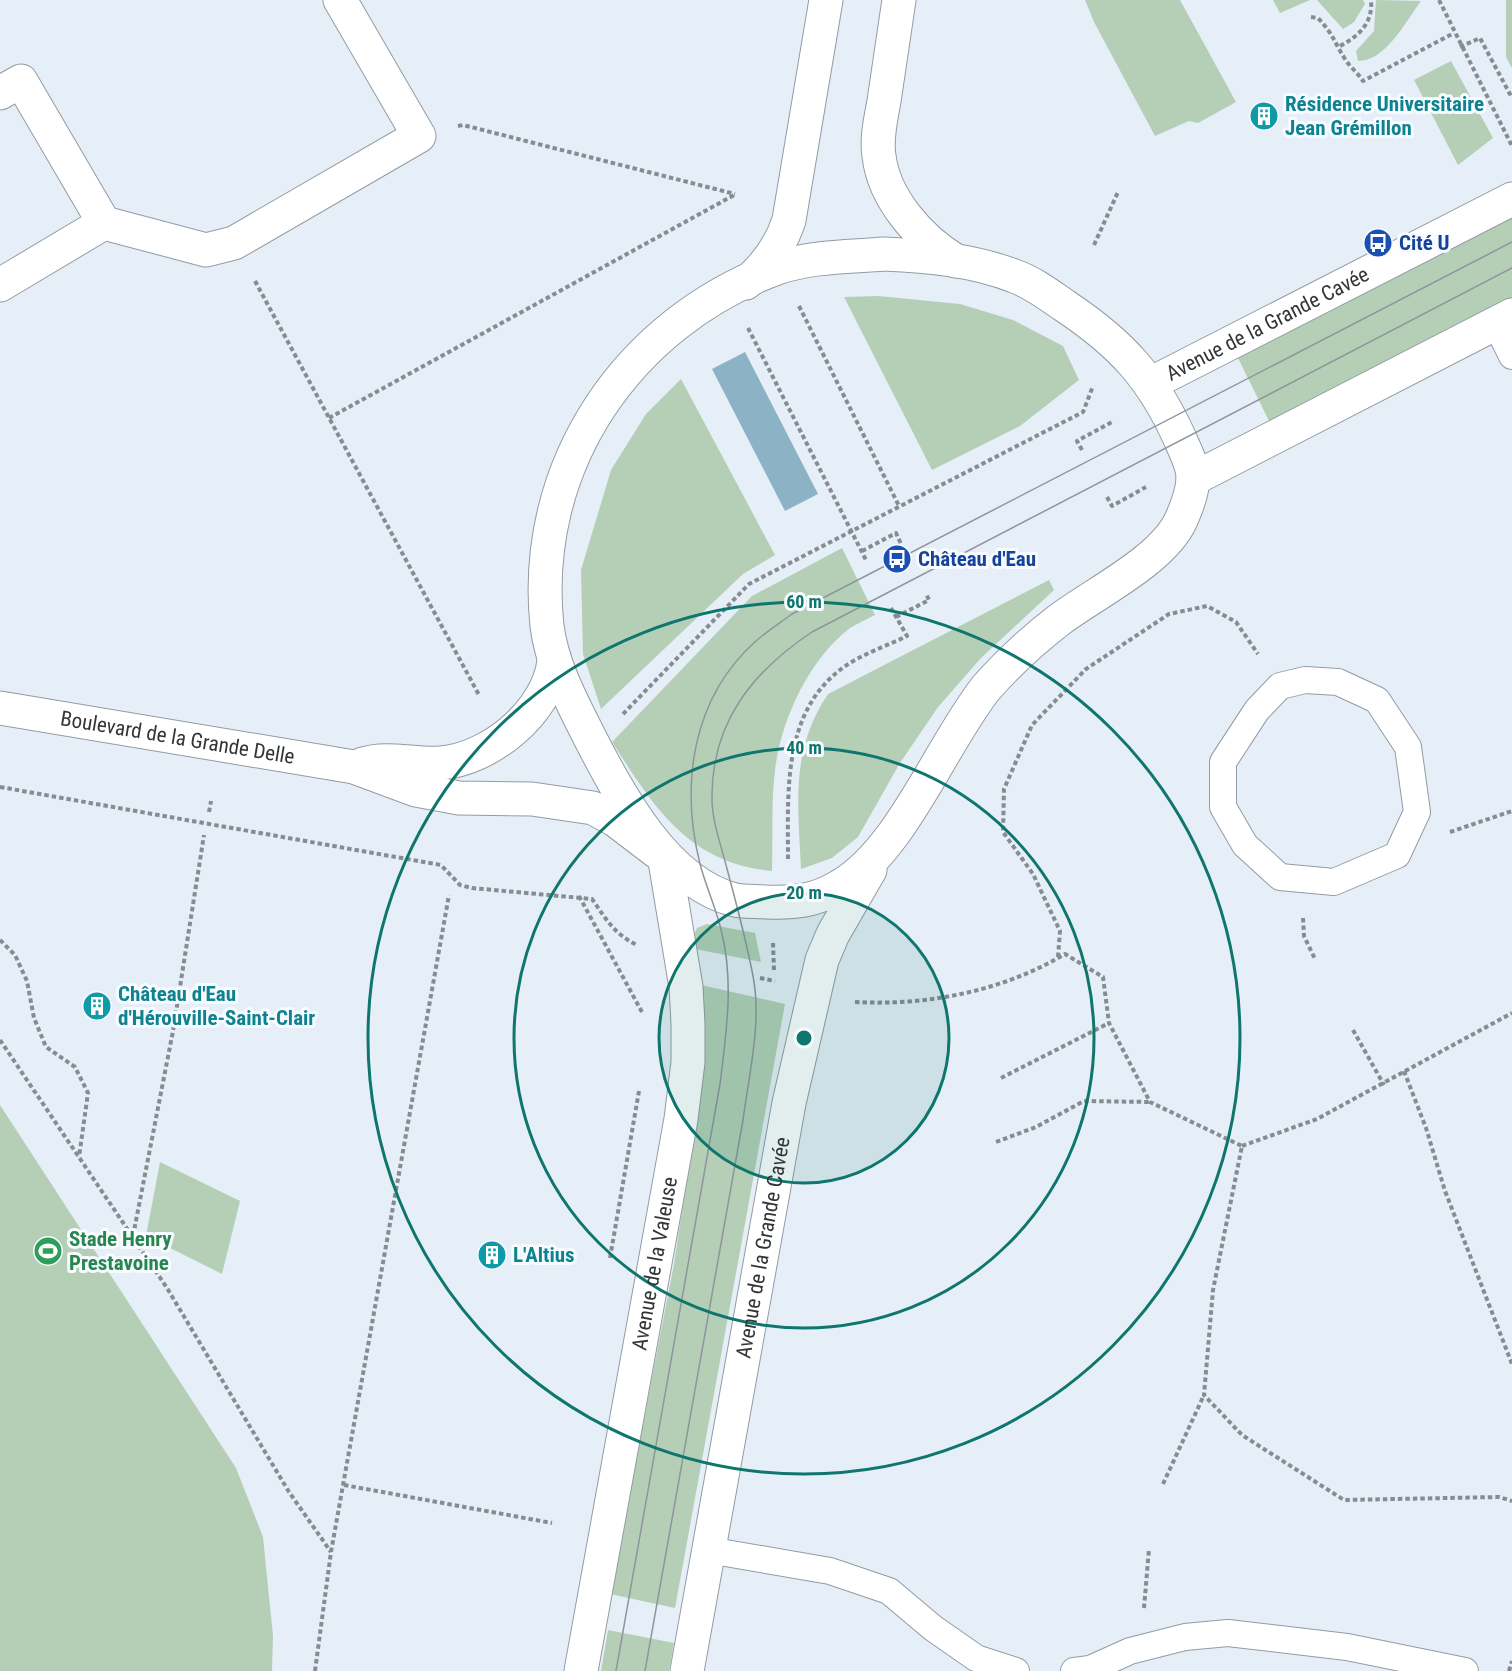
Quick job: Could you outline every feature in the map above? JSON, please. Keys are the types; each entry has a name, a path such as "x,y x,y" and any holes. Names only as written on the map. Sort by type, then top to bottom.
{"main road":[{"path":"0,93 21,81 104,223 206,250 234,243 419,136 340,0"},
{"path":"746,283 761,269 780,243 789,220 826,0"},
{"path":"899,0 880,130 879,157 890,193 903,212 936,246 958,262"},
{"name":"Avenue de la Grande Cavée","path":"1150,384 1512,199"},
{"path":"0,285 104,223"},
{"path":"885,254 932,256 958,262 1017,276 1043,291 1120,348 1150,384 1171,419 1189,460 1193,480 1181,520 1164,544 1137,567 1060,620 1006,666 986,688 960,724 890,840 876,857 841,886 822,896 797,903 736,900 708,889 664,855 605,768 554,661 546,593 552,521 561,487 576,446 622,375 679,322 746,283 778,268 824,258 885,254"},
{"path":"1193,480 1504,320"},
{"name":"Boulevard de la Grande Delle","path":"354,767 380,759 424,763 457,761 478,752 501,738 528,714 550,679 554,661"},
{"name":"Boulevard de la Grande Delle","path":"0,708 354,767 416,790 459,798 532,799 593,808 664,855"},
{"name":"Avenue de la Grande Cavée","path":"687,1671 789,1103 822,960 848,905 890,840"},
{"name":"Avenue de la Valeuse","path":"581,1671 681,1119 688,1062 686,987 664,855"}],"lane":[{"path":"1504,320 1512,356"},
{"path":"1305,680 1338,682 1377,700 1408,747 1417,812 1397,855 1334,882 1280,878 1245,845 1224,807 1222,762 1257,710 1280,686 1305,680"},
{"path":"708,1550 830,1571 890,1591 933,1628 976,1658 1017,1671"},
{"path":"1074,1671 1090,1669 1141,1648 1185,1637 1228,1633 1347,1647 1465,1671"}],"path":[{"path":"1340,46 1356,38 1366,26 1371,0"},
{"path":"1439,0 1460,47 1512,146"},
{"path":"1311,18 1318,18 1340,46 1345,60 1354,67 1363,81 1454,33"},
{"path":"1460,47 1480,38 1512,98"},
{"path":"1330,42 1335,39"},
{"path":"329,418 736,194 463,125 419,136"},
{"path":"1094,245 1118,192"},
{"path":"234,243 479,695"},
{"path":"798,303 899,506"},
{"path":"748,327 866,560"},
{"path":"618,719 749,584 1083,412 1093,386"},
{"path":"1082,450 1077,441 1112,422"},
{"path":"1107,497 1112,506 1146,487"},
{"path":"862,551 896,533 902,544"},
{"path":"896,617 929,600 926,594"},
{"path":"1058,958 1060,932 1033,874 1003,832 1004,789 1032,725 1086,669 1169,614 1206,606 1236,622 1280,686"},
{"path":"788,861 790,757 798,731 812,703 828,680 846,665 907,636 891,608"},
{"path":"0,787 441,865 460,885 472,888 579,896 592,899 610,928 620,937 641,948 655,949 677,939"},
{"path":"209,812 211,801"},
{"path":"1408,832 1448,833 1512,811"},
{"path":"132,1236 173,1031 204,835"},
{"path":"315,1671 331,1552 449,894"},
{"path":"579,896 647,1022"},
{"path":"773,936 774,981"},
{"path":"0,940 15,956 27,981 34,1018 46,1047 75,1067 88,1093 79,1158"},
{"path":"848,1000 912,1002 959,995 1006,982 1065,954 1102,977 1109,1023 1150,1102"},
{"path":"996,1142 1036,1127 1084,1101 1150,1102 1242,1146 1317,1119 1384,1085 1404,1071 1512,1012"},
{"path":"1001,1078 1109,1023"},
{"path":"1353,1030 1384,1085"},
{"path":"0,1040 167,1288 289,1492 331,1552"},
{"path":"1404,1071 1426,1128 1445,1191 1512,1364"},
{"path":"608,1265 641,1082"},
{"path":"1163,1484 1204,1395 1213,1290 1242,1146"},
{"path":"1204,1395 1242,1435 1344,1500 1439,1500 1499,1497 1512,1501"},
{"path":"344,1485 552,1523"},
{"path":"1141,1648 1149,1549"},
{"path":"1509,1671 1512,1660"}],"green space":[{"path":"1085,0 1180,0 1236,102 1198,123 1189,121 1155,136 1094,22"},
{"path":"1273,0 1310,0 1280,13"},
{"path":"1317,0 1363,0 1365,4 1354,22 1343,29"},
{"path":"1376,0 1421,1 1402,29 1386,47 1368,59 1358,61 1356,51 1374,31"},
{"path":"1506,0 1512,0 1512,68 1506,57"},
{"path":"1451,61 1493,138 1458,165 1414,80"},
{"path":"1512,213 1512,299 1270,423 1237,356"},
{"path":"878,296 960,304 1013,320 1063,346 1079,380 1020,426 932,470 844,297"},
{"path":"681,379 775,555 743,574 601,709 583,654 581,570 611,470 646,414"},
{"path":"842,548 875,615 850,628 835,641 810,673 791,711 783,731 775,770 772,871 743,866 717,857 676,828 643,788 612,742 752,596"},
{"path":"1049,580 1054,590 981,658 938,707 900,763 858,837 832,858 801,869 798,800 802,757 807,736 828,694"},
{"path":"707,924 755,933 761,962 695,949 693,937 697,928"},
{"path":"701,985 785,1004 675,1608 610,1594 674,1264 704,1064"},
{"name":"Stade Henry Prestavoine","path":"0,1105 236,1468 263,1537 273,1636 272,1671 0,1671"},
{"path":"160,1162 240,1201 222,1274 146,1236"},
{"path":"608,1630 674,1643 669,1671 601,1671"}],"water":[{"path":"745,352 818,494 785,511 712,369"}],"tram line":[{"path":"616,1671 725,1047 728,1009 726,953 720,925 700,864 691,803 696,744 717,689 734,664 756,641 792,614 1512,242"},
{"path":"645,1671 754,1048 756,1011 753,976 712,807 714,772 719,746 727,723 739,702 771,664 812,632 1512,268"}],"place":[{"name":"Résidence Universitaire Jean Grémillon","path":"1264,116"},
{"name":"Cité U","path":"1378,243"},
{"name":"Château d'Eau","path":"897,559"},
{"name":"Château d'Eau d'Hérouville-Saint-Clair","path":"97,1006"},
{"name":"Stade Henry Prestavoine","path":"48,1251"},
{"name":"L'Altius","path":"492,1255"}]}
